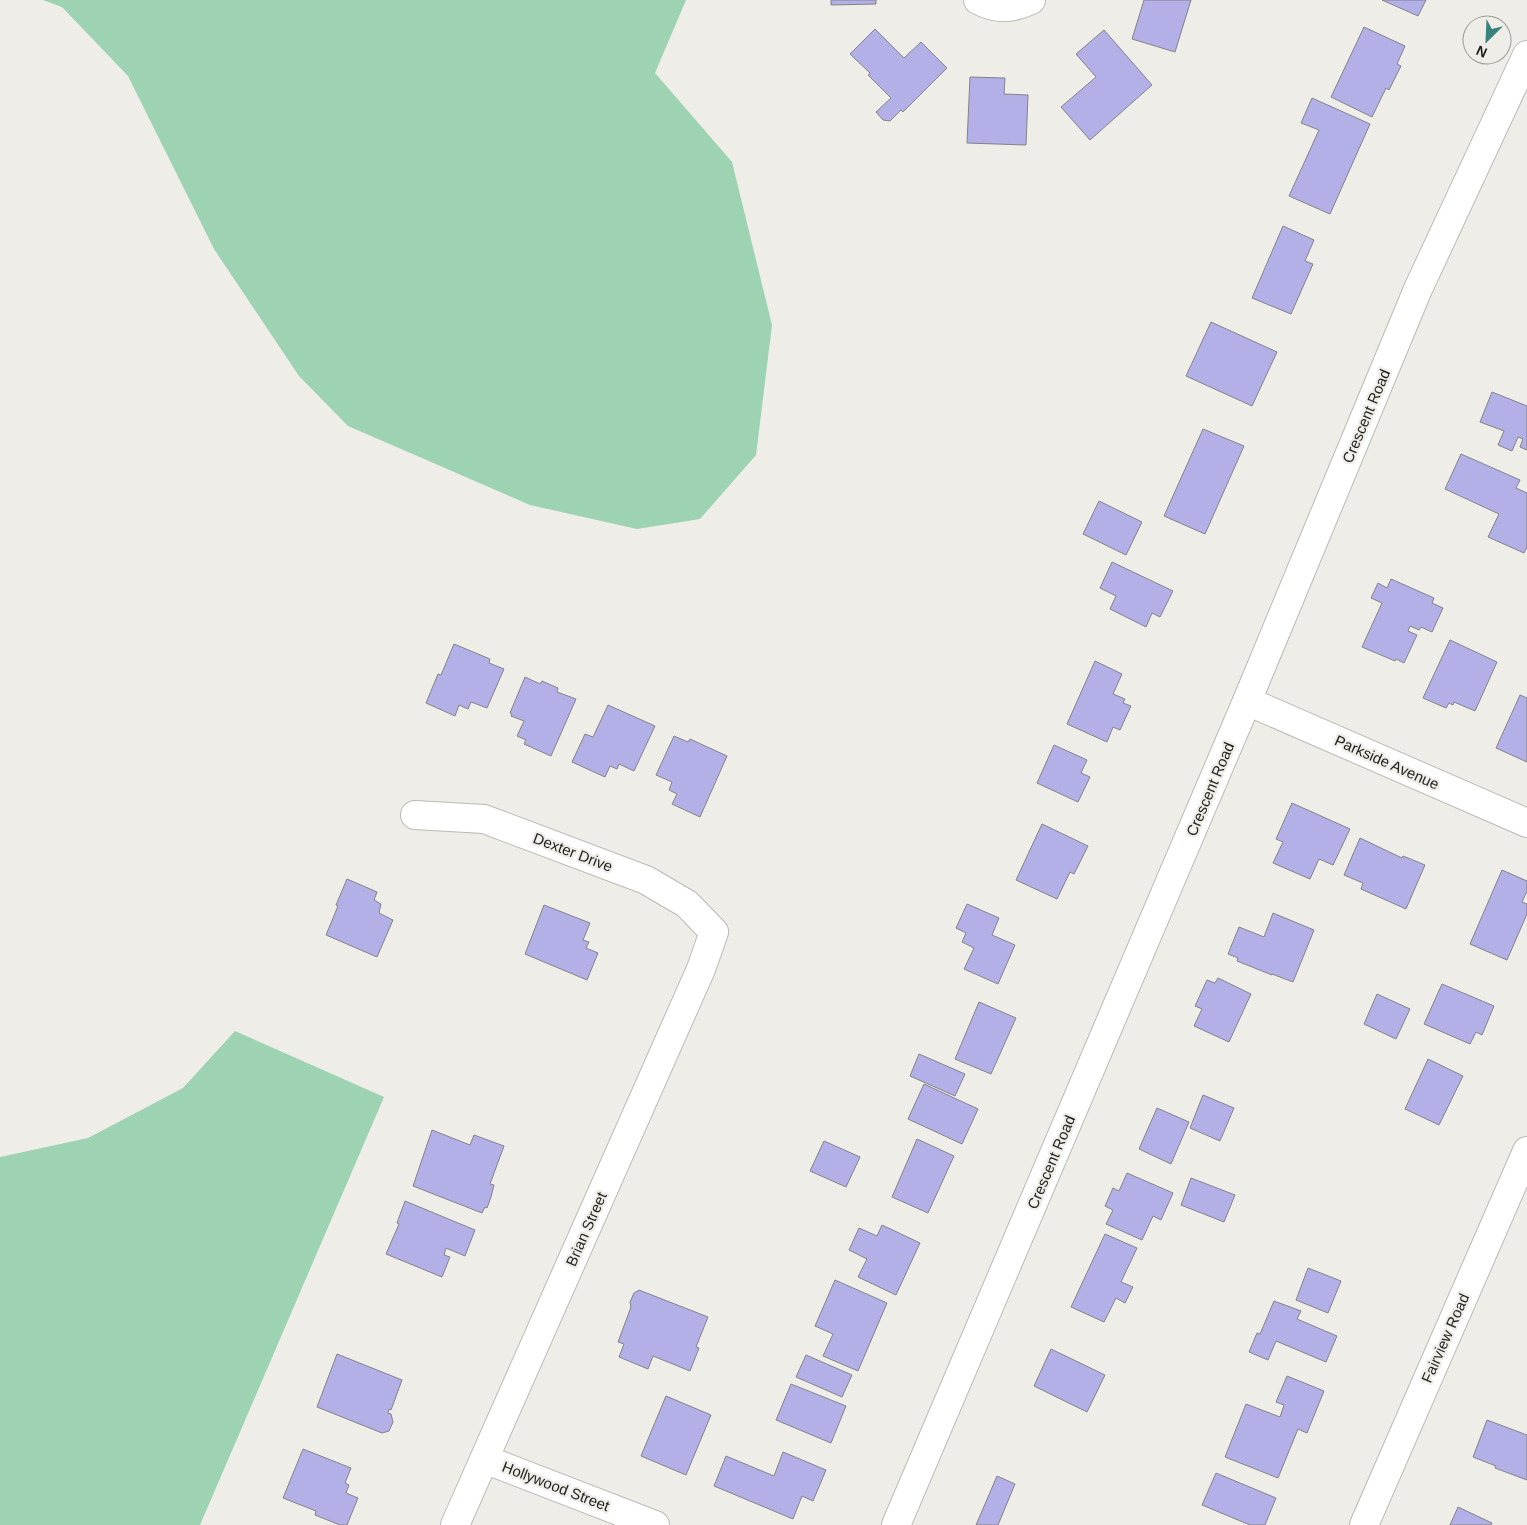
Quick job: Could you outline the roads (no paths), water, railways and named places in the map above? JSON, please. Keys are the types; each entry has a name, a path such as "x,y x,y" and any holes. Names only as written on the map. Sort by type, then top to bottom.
{"street":[{"path":"978,0 988,5 1004,8 1019,6 1031,0"},
{"name":"Crescent Road","path":"896,1525 1248,701 1418,289 1527,55"},
{"name":"Parkside Avenue","path":"1248,701 1527,823"},
{"name":"Dexter Drive","path":"415,815 484,819 646,880 687,904 714,932"},
{"name":"Brian Street","path":"454,1525 701,969 714,932"},
{"name":"Fairview Road","path":"1364,1525 1527,1151"},
{"name":"Hollywood Street","path":"484,1459 655,1525"}]}
